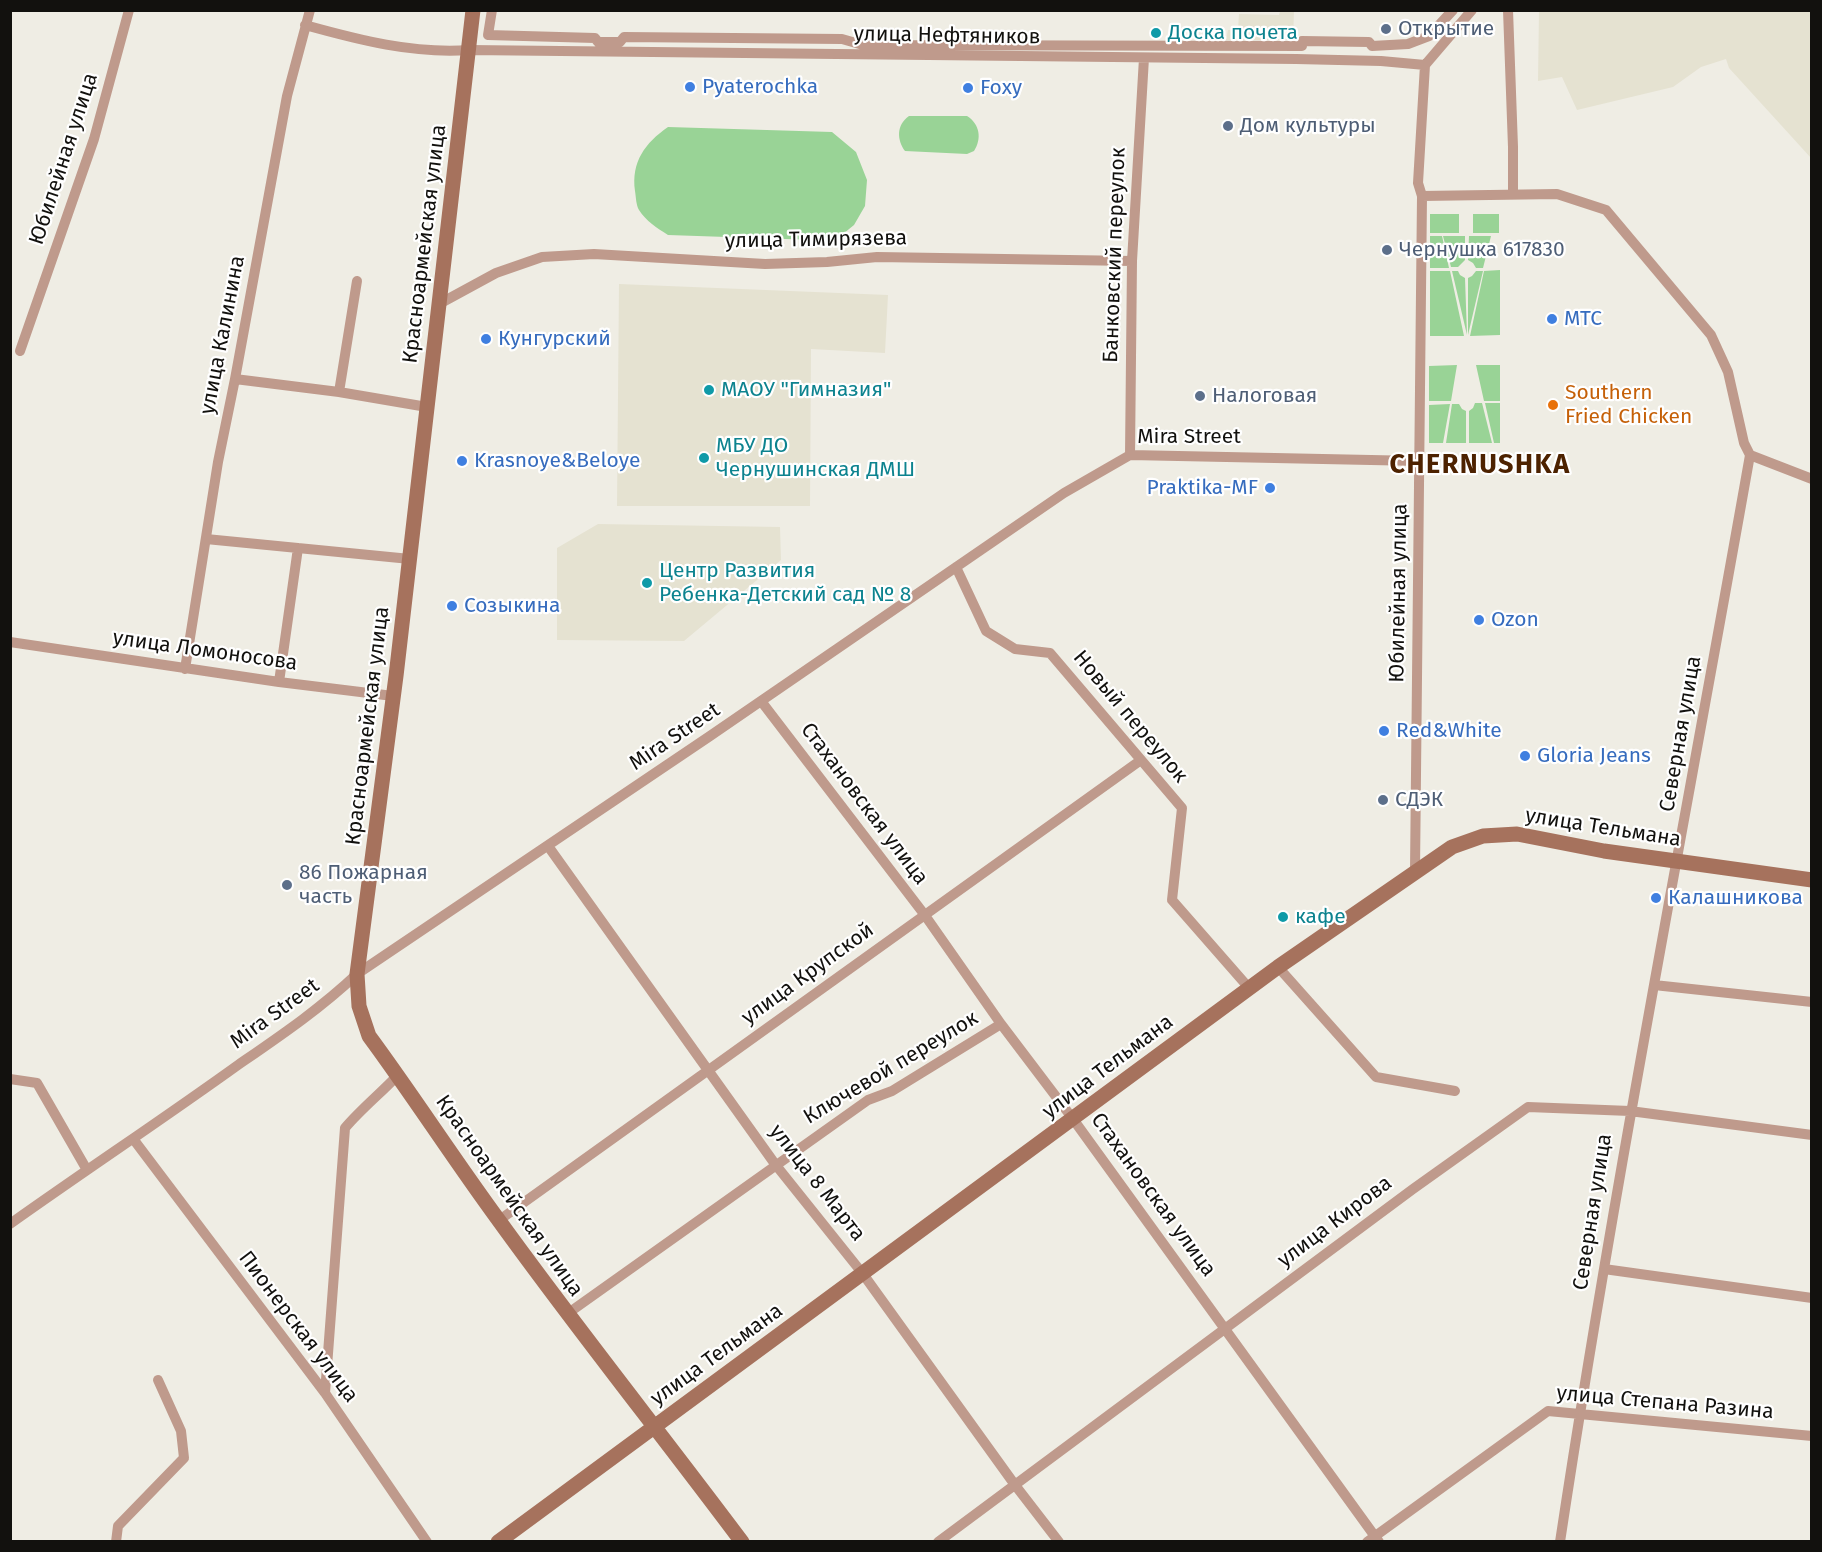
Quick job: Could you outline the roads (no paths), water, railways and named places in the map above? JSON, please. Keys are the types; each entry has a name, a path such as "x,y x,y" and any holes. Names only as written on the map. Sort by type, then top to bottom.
{"street":[{"name":"Юбилейная улица","path":"20,351 94,139 129,10"},
{"name":"улица Калинина","path":"185,669 218,462 287,96 310,10"},
{"name":"Красноармейская улица","path":"473,10 410,559 357,974 359,1006 369,1036 498,1221 742,1542"},
{"path":"492,10 488,35 595,38 598,42 620,42 624,37 842,39 863,45 1302,46 1302,41 1369,42 1372,46 1408,44 1429,36 1453,10"},
{"path":"1425,64 1472,10"},
{"path":"1508,10 1514,147 1513,194"},
{"name":"улица Нефтяников","path":"305,25 367,42 444,52 469,50 1354,60 1425,64"},
{"name":"Банковский переулок","path":"1130,455 1132,261 1144,58"},
{"name":"Юбилейная улица","path":"1415,870 1422,196 1418,183 1425,64"},
{"name":"Северная улица","path":"1422,196 1557,194 1606,210 1712,335 1728,372 1744,442 1750,455 1678,861 1630,1111 1560,1542"},
{"name":"улица Тимирязева","path":"439,304 496,273 542,257 594,255 765,264 826,262 877,257 1132,261"},
{"path":"339,392 357,281"},
{"path":"235,379 339,392 427,407"},
{"name":"Mira Street","path":"10,1224 134,1140 326,1002 357,974 762,701 1064,493 1130,455 1419,461"},
{"path":"1750,455 1812,479"},
{"path":"206,539 410,559"},
{"path":"279,682 298,548"},
{"name":"Новый переулок","path":"956,567 987,631 1015,649 1050,653 1182,808 1172,900 1249,988"},
{"name":"улица Ломоносова","path":"10,642 185,669 393,696"},
{"name":"Стахановская улица","path":"762,701 924,914 1001,1024 1225,1328 1374,1540"},
{"name":"улица Крупской","path":"498,1221 1141,760"},
{"name":"улица Тельмана","path":"498,1542 1249,988 1415,870 1452,847 1483,836 1517,834 1604,851 1812,880"},
{"name":"улица 8 Марта","path":"548,846 775,1164 863,1274 1015,1485 1059,1542"},
{"path":"1278,967 1376,1077 1455,1091"},
{"path":"1654,985 1812,1002"},
{"name":"Ключевой переулок","path":"567,1314 868,1100 892,1091 1001,1024"},
{"path":"324,1393 345,1128 359,1111 376,1098 398,1075"},
{"path":"10,1079 37,1083 87,1170"},
{"name":"улица Кирова","path":"938,1542 1413,1189 1528,1107 1630,1111 1812,1135"},
{"name":"Пионерская улица","path":"134,1140 324,1393 427,1542"},
{"path":"1604,1269 1812,1298"},
{"path":"116,1542 118,1526 184,1458 181,1431 158,1380"},
{"name":"улица Степана Разина","path":"1374,1540 1548,1411 1812,1436"}],"place":[{"name":"Открытие","path":"1386,29"},
{"name":"Доска почета","path":"1156,33"},
{"name":"Pyaterochka","path":"690,87"},
{"name":"Foxy","path":"968,88"},
{"name":"Дом культуры","path":"1228,126"},
{"name":"Чернушка 617830","path":"1387,250"},
{"name":"МТС","path":"1552,319"},
{"name":"Кунгурский","path":"486,339"},
{"name":"МАОУ \"Гимназия\"","path":"709,390"},
{"name":"Налоговая","path":"1200,396"},
{"name":"Southern Fried Chicken","path":"1553,405"},
{"name":"МБУ ДО Чернушинская ДМШ","path":"704,458"},
{"name":"Krasnoye&Beloye","path":"462,461"},
{"name":"Praktika-MF","path":"1270,488"},
{"name":"Центр Развития Ребенка-Детский сад № 8","path":"647,583"},
{"name":"Созыкина","path":"452,606"},
{"name":"Ozon","path":"1479,620"},
{"name":"Red&White","path":"1384,731"},
{"name":"Gloria Jeans","path":"1525,756"},
{"name":"СДЭК","path":"1383,800"},
{"name":"86 Пожарная часть","path":"287,885"},
{"name":"Калашникова","path":"1656,898"},
{"name":"кафе","path":"1283,917"}],"district":[{"name":"CHERNUSHKA","path":"1480,465"}]}
